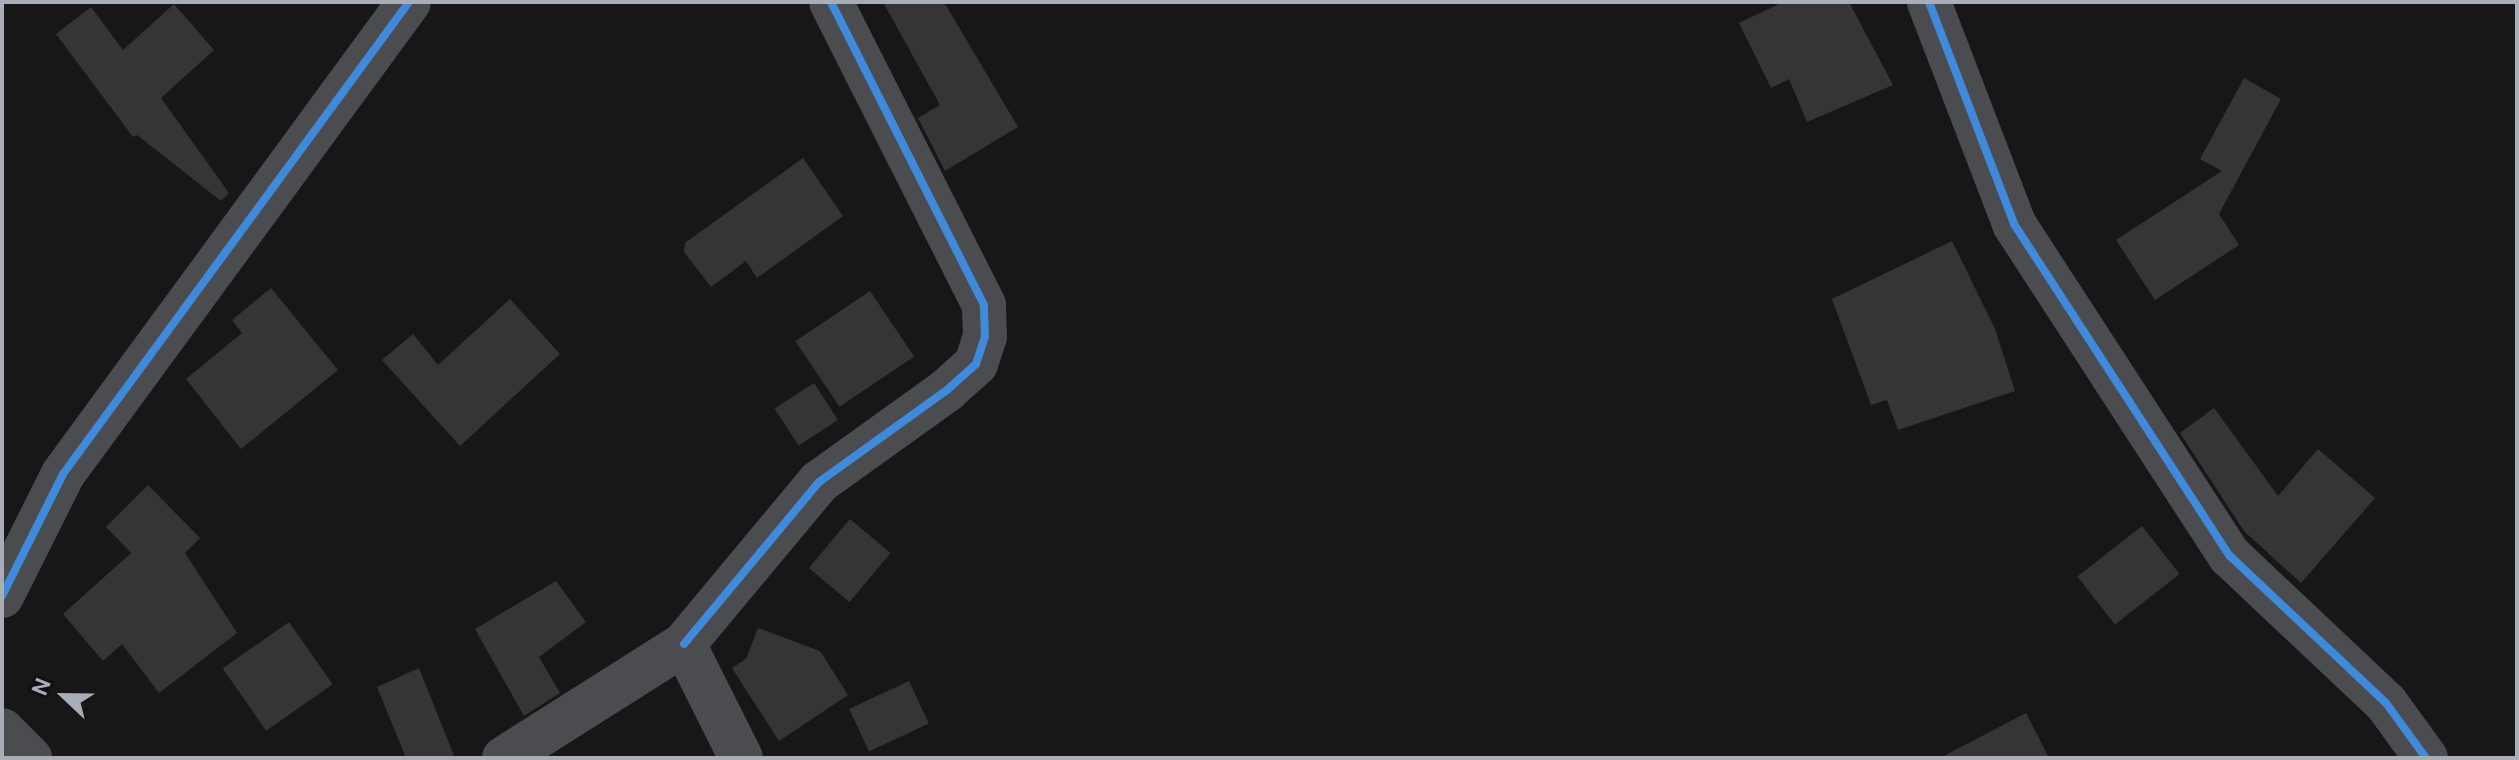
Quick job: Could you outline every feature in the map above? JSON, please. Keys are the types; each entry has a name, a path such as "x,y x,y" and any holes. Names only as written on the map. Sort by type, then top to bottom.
{"street":[{"path":"2,596 63,474 409,2"},
{"path":"504,758 684,644 819,482 947,390 976,364 985,337 984,305 831,2"},
{"path":"1929,2 2014,224 2230,556 2386,703 2426,758"},
{"path":"684,644 741,758"},
{"path":"2,730 30,758"}],"building":[{"path":"883,2 944,2 1018,127 945,171 918,118 940,105"},
{"path":"1783,2 1849,2 1893,85 1807,122 1789,79 1771,88 1739,23"},
{"path":"174,4 214,50 161,98 229,193 221,201 137,135 133,137 56,34 91,7 123,50"},
{"path":"2244,78 2281,99 2219,214 2239,245 2155,300 2116,240 2222,171 2200,159"},
{"path":"803,158 843,216 757,278 746,261 711,287 684,252 685,243"},
{"path":"1952,241 1995,329 2015,391 1898,430 1887,400 1871,405 1832,299"},
{"path":"271,288 338,370 241,449 186,379 242,333 232,320"},
{"path":"870,291 914,356 840,407 795,341"},
{"path":"510,299 560,354 460,446 382,360 413,334 438,365"},
{"path":"814,383 838,420 799,445 775,409"},
{"path":"2214,408 2278,496 2318,449 2375,498 2301,583 2244,531 2180,433"},
{"path":"148,485 200,538 185,553 237,633 159,693 122,644 103,661 63,614 131,553 106,527"},
{"path":"850,519 891,553 849,602 809,568"},
{"path":"2142,526 2180,574 2115,625 2077,576"},
{"path":"556,581 586,622 539,657 560,693 524,716 475,629"},
{"path":"289,622 333,684 266,731 223,668"},
{"path":"758,628 820,651 848,695 779,741 732,668 746,659"},
{"path":"419,668 455,758 406,758 377,687"},
{"path":"909,681 929,724 869,751 849,709"},
{"path":"2026,713 2049,758 1940,758"}],"cycle path":[{"path":"2,596 63,474 409,2"},
{"path":"684,644 819,482 947,390 976,364 985,337 984,305 831,2"},
{"path":"1929,2 2014,224 2230,556 2386,703 2426,758"}]}
